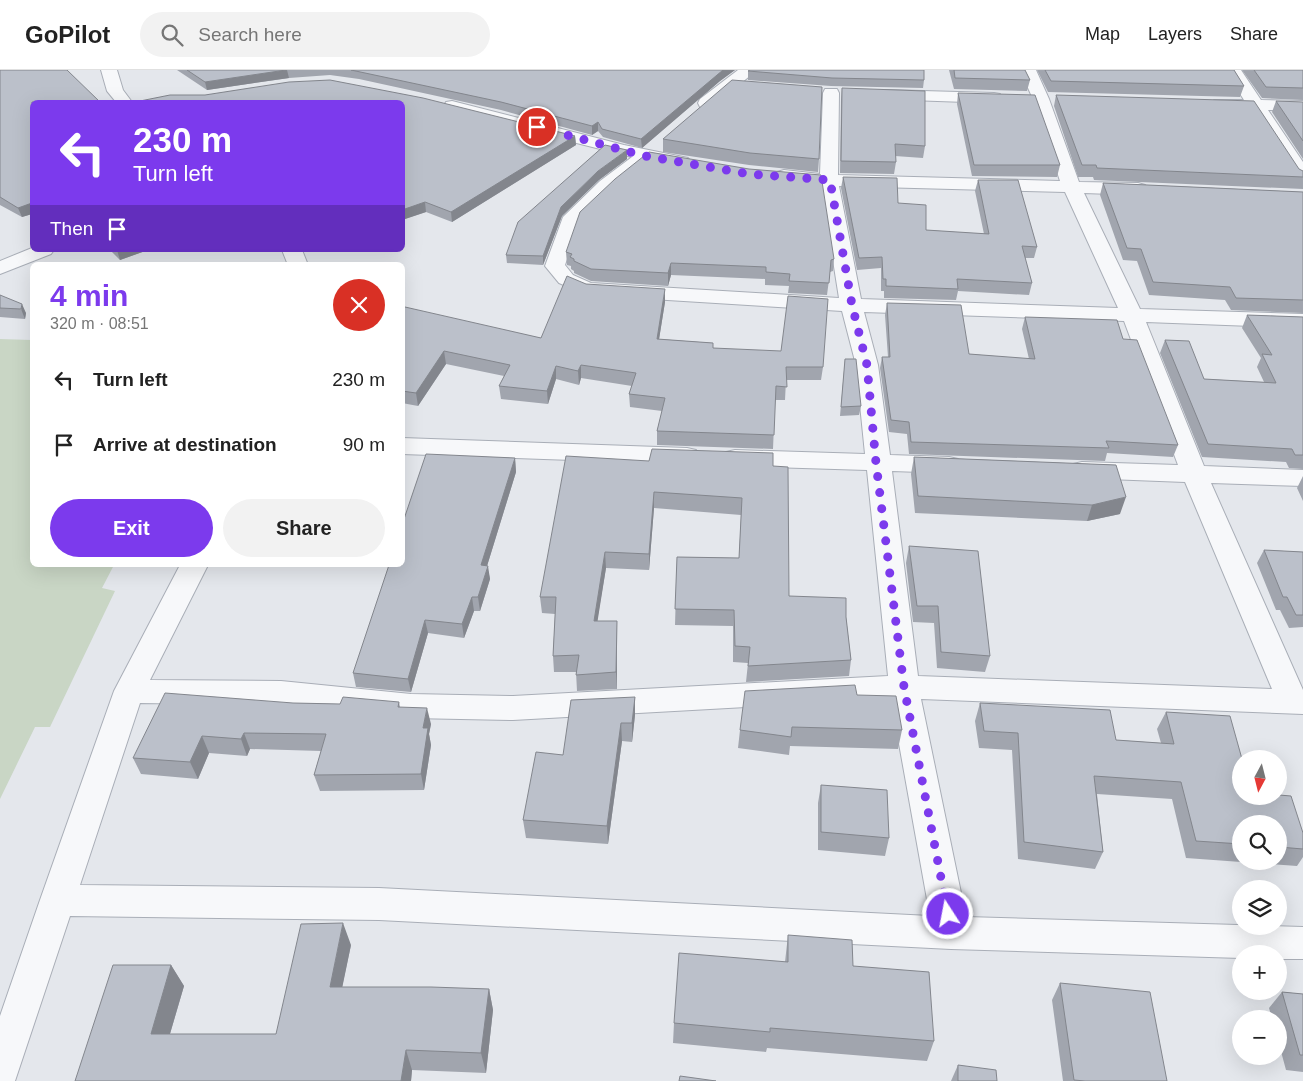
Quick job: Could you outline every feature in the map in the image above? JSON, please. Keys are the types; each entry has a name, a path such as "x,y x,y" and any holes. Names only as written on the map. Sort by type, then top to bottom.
{"street":[{"path":"109,70 115,90 122,100"},
{"path":"129,691 281,693 410,706 513,708 904,687 1298,702 1194,474 1132,314 1071,186 1034,99 1028,70"},
{"path":"1233,70 1303,176"},
{"path":"690,117 727,84 753,79"},
{"path":"851,94 822,93 830,180 852,305 867,365 876,463 904,687 951,933"},
{"path":"870,94 1034,99"},
{"path":"438,102 645,156 702,166"},
{"path":"1208,103 1303,106"},
{"path":"667,137 607,185 570,221 555,266 566,279 587,289 852,305 1303,321"},
{"path":"767,175 830,180 1158,190"},
{"path":"0,268 39,252"},
{"path":"405,446 976,466"},
{"path":"1055,469 1303,478"},
{"path":"0,1071 129,691 193,567"},
{"path":"57,900 379,904 951,933 1303,943"}],"green space":[{"path":"0,339 30,340 30,567 113,567 102,588 115,591 50,727 35,727 0,799"}],"building":[{"path":"0,70 67,70 98,100 30,100 30,204 18,208 0,197"},
{"path":"187,70 286,70 205,82"},
{"path":"351,70 723,70 641,139 602,129 598,122 592,126 501,102"},
{"path":"924,70 924,80 832,78 748,71"},
{"path":"954,70 1025,70 1030,80 955,78"},
{"path":"1045,70 1234,70 1244,86 1051,81"},
{"path":"1254,70 1303,70 1303,88 1266,87"},
{"path":"330,80 423,98 575,136 451,212 425,202 405,209 405,100 145,100 170,95 205,95 289,82"},
{"path":"732,80 822,87 819,159 750,153 663,139"},
{"path":"842,88 925,91 925,146 895,144 896,162 841,161"},
{"path":"958,93 1035,95 1060,165 974,165"},
{"path":"1056,95 1254,101 1299,169 1303,171 1303,177 1097,168 1096,165 1082,165"},
{"path":"1276,101 1303,102 1303,141"},
{"path":"605,145 627,150 598,171 561,207 543,256 506,255 518,222"},
{"path":"649,152 749,169 821,175 834,259 831,260 829,283 789,281 790,274 766,272 766,267 671,263 668,273 591,269 574,261 570,257 572,254 566,252 580,212 615,179"},
{"path":"843,177 897,178 898,203 926,205 926,230 989,234 978,180 1018,180 1037,247 1022,246 1032,283 957,279 958,289 886,286 886,279 883,279 882,257 859,258"},
{"path":"1103,183 1303,192 1303,300 1236,298 1230,287 1153,282 1141,249 1127,248"},
{"path":"567,276 586,284 665,289 657,339 713,343 713,348 781,351 788,296 828,299 823,367 786,367 787,387 776,386 774,435 657,431 665,398 629,394 636,373 581,365 578,371 556,366 547,391 499,386 510,365 444,351 416,393 405,391 405,307 541,338"},
{"path":"0,295 22,304 21,309 0,308"},
{"path":"887,303 961,305 969,354 1035,359 1025,317 1117,320 1123,339 1137,340 1178,445 1106,441 1109,448 911,442 909,422 891,420 882,357 890,357"},
{"path":"1247,315 1303,317 1303,455 1295,455 1292,449 1208,444 1165,340 1189,341 1204,379 1276,383 1262,354 1272,355"},
{"path":"845,359 856,359 861,406 841,407"},
{"path":"652,449 773,453 773,466 788,467 789,596 846,598 846,617 851,660 748,666 750,647 735,646 734,610 675,609 677,557 739,558 742,498 654,492 649,554 605,552 594,621 617,621 616,672 576,675 579,655 553,656 556,597 540,597 566,456 649,461"},
{"path":"426,454 515,458 481,565 488,566 478,597 472,597 462,624 425,620 408,679 353,673 388,567 405,567 405,516"},
{"path":"914,457 1116,465 1126,497 1092,505 918,496"},
{"path":"909,546 978,551 990,656 941,652 938,606 917,606"},
{"path":"1264,550 1303,552 1303,615 1296,615 1287,597 1283,597"},
{"path":"855,685 857,695 896,696 902,730 792,727 791,737 740,730 745,691"},
{"path":"165,693 293,703 340,704 343,697 399,702 398,707 427,708 423,728 428,728 421,774 314,775 326,734 244,733 241,739 202,736 190,762 133,758"},
{"path":"635,697 632,723 621,723 607,826 523,820 536,752 563,755 571,700"},
{"path":"980,703 1110,710 1116,740 1174,744 1166,712 1230,716 1239,750 1232,750 1232,805 1288,805 1288,796 1291,796 1303,833 1303,849 1287,848 1287,815 1232,815 1232,843 1196,841 1181,782 1094,776 1103,852 1024,842 1018,733 984,731"},
{"path":"821,785 887,790 889,838 821,832"},
{"path":"343,923 330,987 489,989 481,1053 406,1050 401,1081 75,1081 113,965 171,965 151,1034 276,1034 301,924"},
{"path":"788,935 852,940 853,966 929,972 934,1041 770,1028 770,1032 674,1023 679,953 788,962"},
{"path":"1060,983 1150,992 1167,1081 1074,1080"},
{"path":"1287,992 1303,994 1303,1055 1300,1055 1284,1000 1287,1000"},
{"path":"958,1065 996,1070 997,1081 958,1081"},
{"path":"680,1076 716,1081 679,1081"}],"route":[{"path":"537,127 645,156 749,174 830,180 852,305 867,365 876,463 904,687 948,914"}]}
